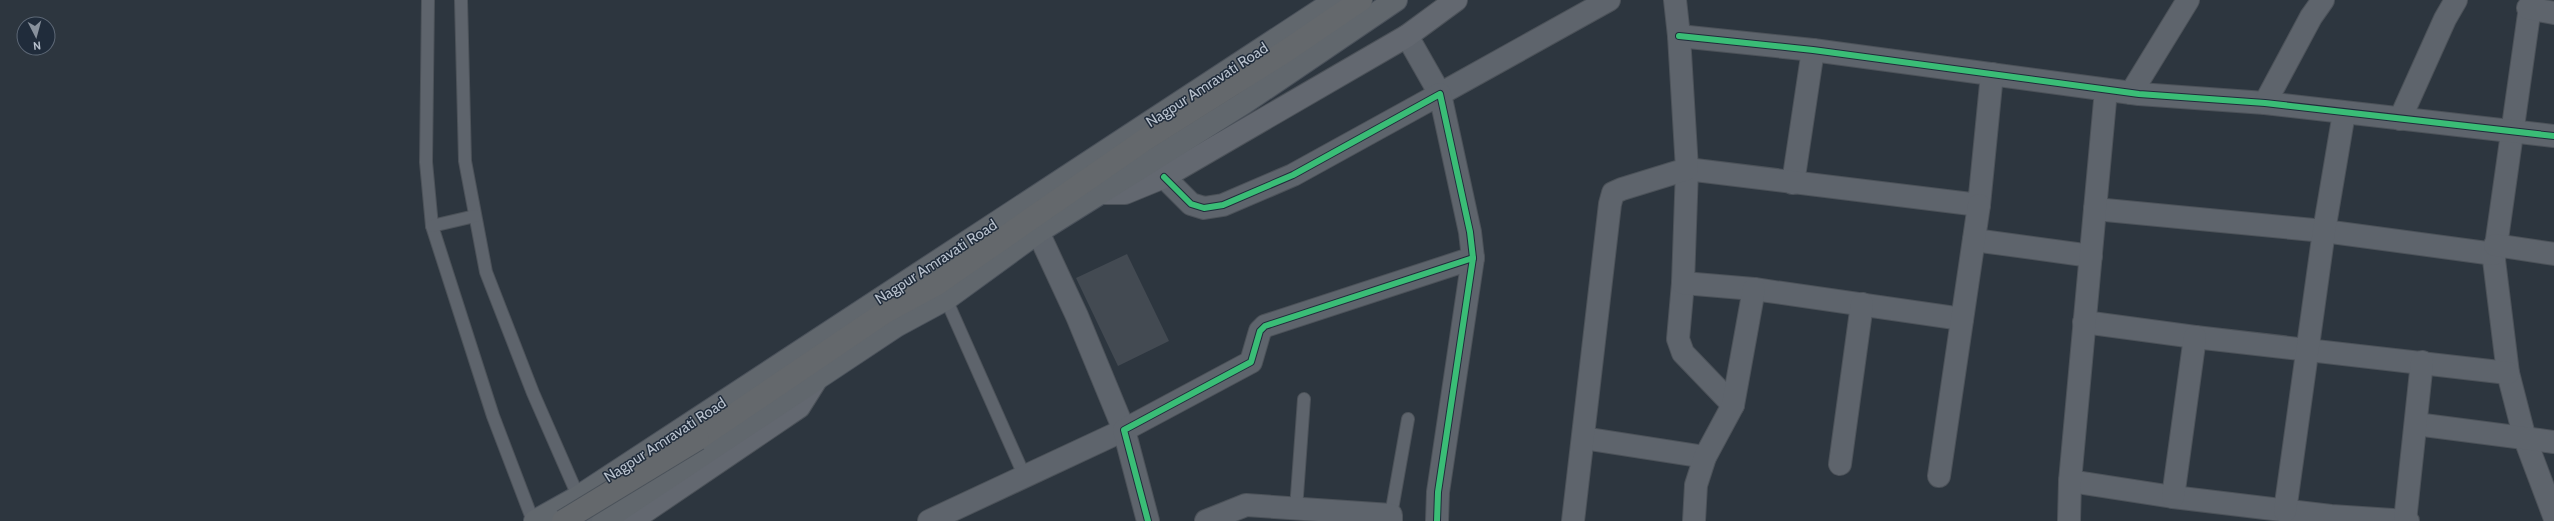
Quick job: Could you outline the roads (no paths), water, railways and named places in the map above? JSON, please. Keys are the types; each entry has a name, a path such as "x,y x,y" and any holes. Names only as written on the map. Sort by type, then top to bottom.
{"highway":[{"path":"563,521 698,439 887,311 937,284 1143,141 1286,51 1361,0"}],"main road":[{"name":"Nagpur Amravati Road","path":"534,521 578,497 1336,0"},
{"path":"603,521 896,326 946,299 1038,232 1098,193 1244,103 1396,0"}],"street":[{"path":"1098,193 1125,193 1164,177 1407,36 1456,0"},
{"path":"1164,177 1191,204 1204,208 1224,205 1293,175 1608,0"},
{"path":"1675,0 1679,36 1687,169 1683,283 1678,339 1683,354 1733,405"},
{"path":"2131,93 2188,0"},
{"path":"2265,103 2311,17 2323,0"},
{"path":"2400,119 2445,19 2456,0"},
{"path":"2554,13 2530,4 2494,249 2508,373 2525,439 2554,516"},
{"path":"1407,36 1440,94 1470,232 1473,258 1438,492 1437,521"},
{"path":"1679,36 1813,50 2131,93 2265,103 2554,136"},
{"path":"1793,183 1813,50"},
{"path":"1938,476 1979,205 1992,74"},
{"path":"2069,521 2070,481 2106,90"},
{"path":"2285,511 2324,231 2344,113"},
{"path":"1573,521 1610,204 1613,193 1687,169 1979,205"},
{"path":"2095,209 2554,254"},
{"path":"1038,232 1077,316 1124,430 1148,521"},
{"path":"1974,240 2091,256"},
{"path":"929,521 1024,475 1124,430 1251,362 1260,331 1265,326 1473,258"},
{"path":"1683,283 1754,289 1962,319"},
{"path":"1694,521 1696,485 1705,458 1733,405 1754,289"},
{"path":"1840,464 1862,304"},
{"path":"2084,322 2196,338 2308,348 2508,373"},
{"path":"2173,497 2196,338"},
{"path":"2070,481 2173,497 2285,511 2406,521 2409,465 2416,424 2422,362"},
{"path":"631,521 799,408 816,380"},
{"path":"2416,424 2554,442"},
{"path":"1583,438 1705,458"},
{"path":"1206,521 1246,505 1296,515 1391,518"}],"lane":[{"path":"428,0 426,162 432,226 493,416 534,521"},
{"path":"461,0 465,160 486,272 589,521"},
{"path":"432,226 475,216"},
{"path":"946,299 1024,475"},
{"path":"1296,515 1304,399"},
{"path":"1391,518 1408,419"}]}
